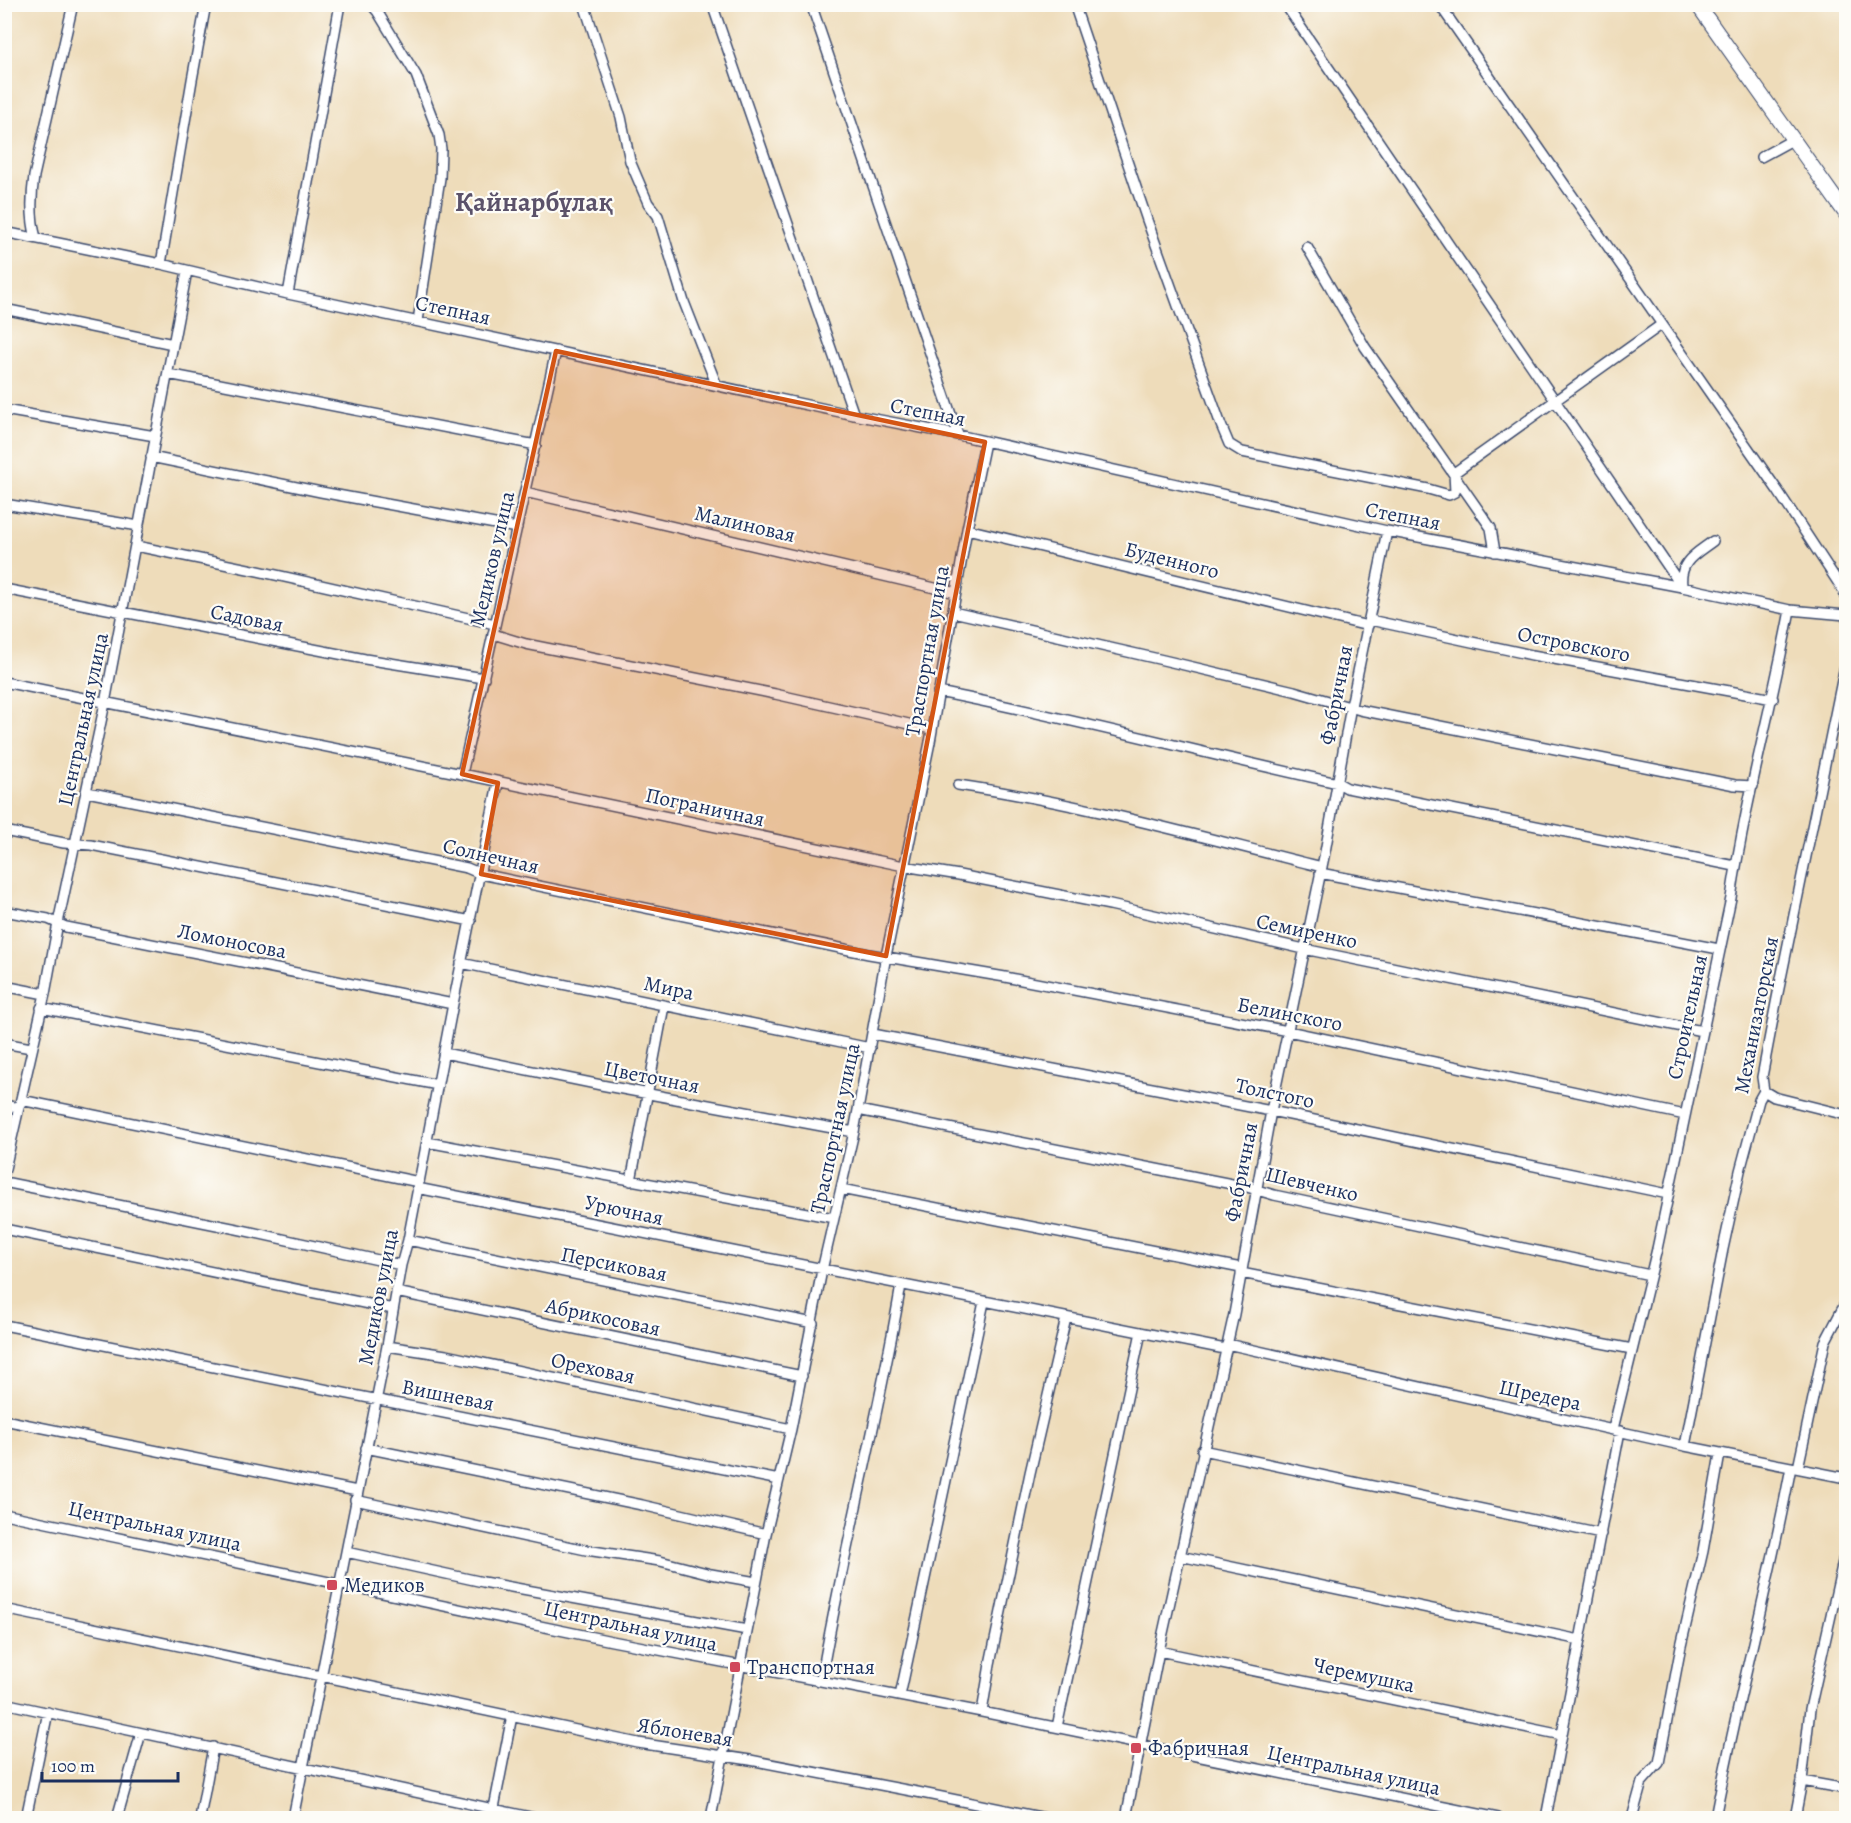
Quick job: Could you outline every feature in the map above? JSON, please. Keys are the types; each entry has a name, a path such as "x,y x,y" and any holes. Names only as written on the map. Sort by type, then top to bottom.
{"street":[{"path":"36,238 31,198 34,176 73,4"},
{"path":"161,264 206,4"},
{"path":"288,294 340,4"},
{"path":"371,4 416,75 439,135 440,178 418,321"},
{"path":"584,4 621,117 630,161 648,203 658,216 684,302 717,386"},
{"path":"712,4 854,415"},
{"path":"811,4 958,435"},
{"path":"1074,4 1147,220 1229,444 1242,452 1449,495 1455,492 1454,473"},
{"path":"1285,4 1682,587"},
{"path":"1439,4 1778,491 1846,598"},
{"path":"1697,4 1846,214"},
{"path":"1761,157 1794,138"},
{"name":"Степная","path":"4,232 161,264 288,294 717,386 958,435 1387,531 1790,610 1846,615"},
{"path":"1307,247 1365,347 1491,528 1496,552"},
{"name":"Центральная улица","path":"4,1173 45,994 58,922 87,792 188,271"},
{"path":"4,309 173,344"},
{"path":"1454,473 1661,325"},
{"name":"Медиков улица","path":"462,774 556,351"},
{"path":"168,374 536,446"},
{"path":"4,410 155,436"},
{"name":"Траспортная улица","path":"711,1818 766,1534 854,1132 985,442"},
{"path":"151,457 321,492 517,528"},
{"name":"Малиновая","path":"525,492 956,593"},
{"path":"4,504 139,526"},
{"name":"Буденного","path":"967,529 1369,623"},
{"name":"Фабричная","path":"1126,1818 1159,1652 1226,1347 1387,531"},
{"path":"1682,587 1683,567 1690,558 1713,541"},
{"path":"136,546 258,571 494,629 526,644 775,694 931,729"},
{"name":"Садовая","path":"4,589 365,659 484,678"},
{"name":"Строительная","path":"1546,1818 1601,1534 1632,1349 1685,1115 1790,610"},
{"path":"953,612 1059,635 1360,710 1753,786"},
{"name":"Островского","path":"1369,623 1773,699"},
{"name":"Механизаторская","path":"1685,1446 1740,1171 1759,1100 1764,1091 1762,1077 1777,998 1846,662"},
{"name":"Пограничная","path":"4,682 904,866"},
{"path":"938,692 1031,711 1219,758 1338,783 1347,788 1735,866"},
{"name":"Медиков улица","path":"293,1818 498,783"},
{"path":"958,785 1021,794 1074,806 1321,870 1719,949"},
{"name":"Солнечная","path":"87,792 467,868 481,874 886,956"},
{"path":"4,831 103,847 471,921"},
{"name":"Семиренко","path":"904,866 1110,905 1304,949 1702,1031"},
{"name":"Ломоносова","path":"4,911 58,922 66,927 453,1004"},
{"name":"Белинского","path":"886,956 1288,1031 1685,1115"},
{"name":"Мира","path":"461,963 870,1048"},
{"path":"4,986 45,994"},
{"path":"632,1181 664,1005"},
{"path":"41,1008 438,1085"},
{"name":"Толстого","path":"873,1034 1271,1111 1668,1194"},
{"path":"4,1043 31,1048"},
{"name":"Цветочная","path":"444,1053 854,1132"},
{"path":"1764,1091 1774,1097 1846,1115"},
{"name":"Урючная","path":"4,1105 20,1104 822,1270"},
{"name":"Шевченко","path":"858,1110 1256,1190 1650,1275"},
{"path":"427,1142 834,1218"},
{"path":"4,1182 401,1265"},
{"path":"842,1189 1632,1349"},
{"path":"4,1229 393,1309"},
{"name":"Персиковая","path":"408,1240 813,1323"},
{"name":"Шредера","path":"822,1270 1226,1347 1720,1454 1846,1478"},
{"path":"821,1680 901,1285"},
{"name":"Абрикосовая","path":"396,1292 802,1376"},
{"path":"900,1696 984,1302"},
{"path":"1715,1818 1727,1754 1783,1511 1825,1342 1846,1302"},
{"path":"982,1712 1030,1473 1066,1318"},
{"name":"Вишневая","path":"4,1325 779,1480"},
{"path":"1057,1727 1141,1332"},
{"name":"Ореховая","path":"387,1346 446,1355 791,1428"},
{"path":"4,1420 356,1496 586,1550 660,1561 711,1574 756,1582"},
{"path":"366,1448 642,1505 766,1534"},
{"path":"1202,1450 1601,1534"},
{"path":"1632,1818 1639,1788 1659,1763 1681,1646 1703,1551 1720,1454"},
{"name":"Центральная улица","path":"4,1514 740,1666 1057,1727 1498,1818"},
{"path":"1795,1818 1810,1709 1846,1548"},
{"path":"346,1552 473,1580 747,1630"},
{"path":"1180,1556 1580,1640"},
{"name":"Яблоневая","path":"4,1609 638,1743 917,1791 1045,1818"},
{"name":"Черемушка","path":"1159,1652 1562,1735"},
{"path":"4,1702 302,1767 493,1814 535,1818"},
{"path":"26,1818 48,1712"},
{"path":"493,1814 512,1716"},
{"path":"117,1818 141,1733"},
{"path":"200,1818 213,1747"},
{"path":"1802,1780 1846,1789"}],"highlighted area":[{"path":"556,351 985,442 886,956 481,874 498,783 462,774"}],"place":[{"name":"Медиков","path":"332,1585"},
{"name":"Транспортная","path":"735,1667"},
{"name":"Фабричная","path":"1136,1748"}],"district":[{"name":"Қайнарбұлақ","path":"534,202"}]}
